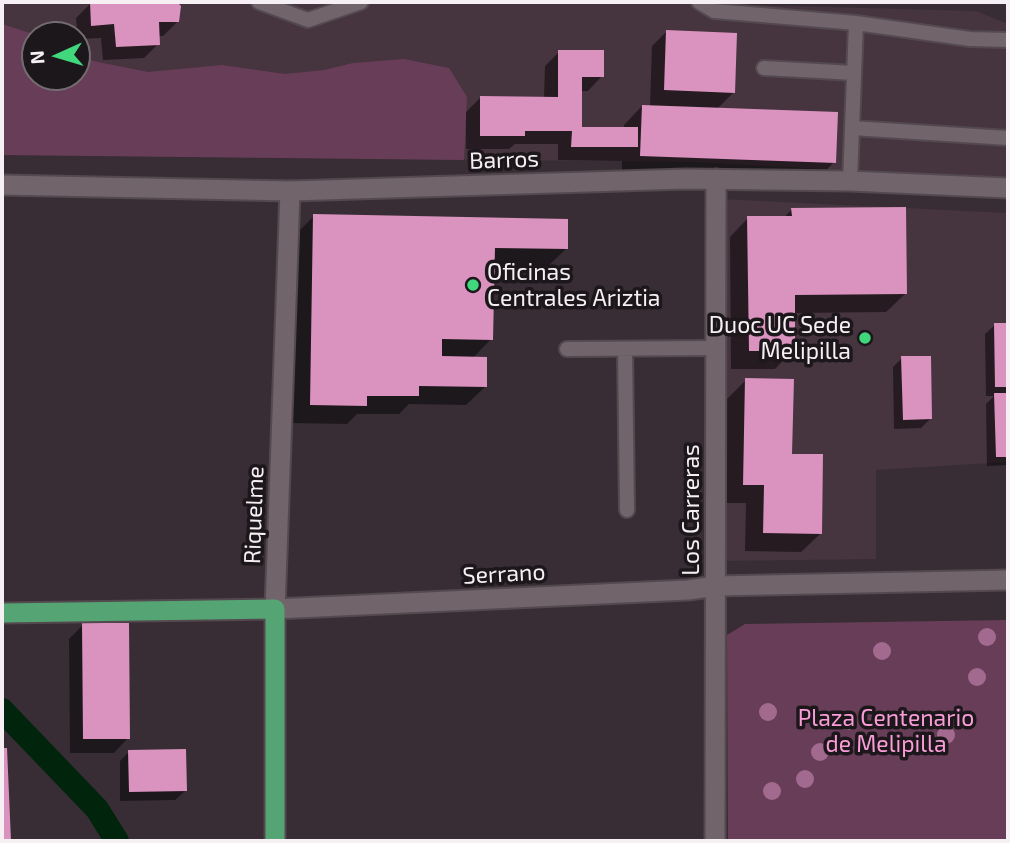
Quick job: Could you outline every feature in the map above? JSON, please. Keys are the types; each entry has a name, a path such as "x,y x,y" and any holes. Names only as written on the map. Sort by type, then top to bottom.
{"main road":[{"name":"Serrano","path":"2,613 275,609"},
{"name":"Riquelme","path":"275,609 275,841"}],"street":[{"name":"Barros","path":"2,184 290,191 716,179 850,181 1008,188"},
{"name":"Los Carreras","path":"715,841 716,179"},
{"name":"Riquelme","path":"275,609 290,191"},
{"name":"Serrano","path":"275,609 688,590 716,586 1008,580"}],"lane":[{"path":"259,2 308,20 361,2"},
{"path":"699,2 714,11 856,23 970,39 1008,40"},
{"path":"850,181 856,23"},
{"path":"764,68 854,73"},
{"path":"852,128 1008,138"},
{"path":"567,349 716,348"},
{"path":"625,349 626,510"}],"shaded area":[{"path":"2,2 714,2 976,11 1008,24 1008,179 695,162 2,155"},
{"name":"Duoc UC Sede Melipilla","path":"720,199 1008,213 1008,462 876,470 876,559 723,561"}],"green space":[{"path":"2,24 21,30 21,91 91,91 91,60 148,72 222,65 285,74 324,70 353,63 404,59 449,68 467,97 464,160 2,155"},
{"name":"Plaza Centenario de Melipilla","path":"1008,620 1008,841 728,841 727,635 745,624"}],"building":[{"path":"90,2 177,2 181,6 179,22 159,22 160,45 116,47 114,24 91,26"},
{"path":"666,30 737,33 735,93 664,90"},
{"path":"558,50 604,50 604,77 582,77 582,127 638,127 638,147 571,147 572,131 525,131 525,136 480,136 480,96 558,97"},
{"path":"642,105 838,112 836,163 640,156"},
{"path":"906,207 907,294 795,295 795,351 749,351 747,216 792,216 791,208"},
{"path":"313,214 568,219 568,249 495,248 493,340 442,339 442,356 487,357 487,387 419,386 419,396 367,396 367,406 310,405"},
{"path":"994,323 1008,323 1008,387 995,387"},
{"path":"901,356 931,356 932,419 903,420"},
{"path":"745,378 794,379 792,454 823,454 822,534 763,533 764,485 743,485"},
{"path":"994,393 1008,393 1008,457 996,457"},
{"path":"82,623 129,623 130,739 83,739"},
{"path":"2,748 7,748 11,841 2,841"},
{"path":"186,749 187,791 129,792 128,750"}],"waterway":[{"path":"2,710 97,809 117,841"}],"place":[{"name":"Oficinas Centrales Ariztia","path":"473,285"},
{"name":"Duoc UC Sede Melipilla","path":"865,338"}]}
